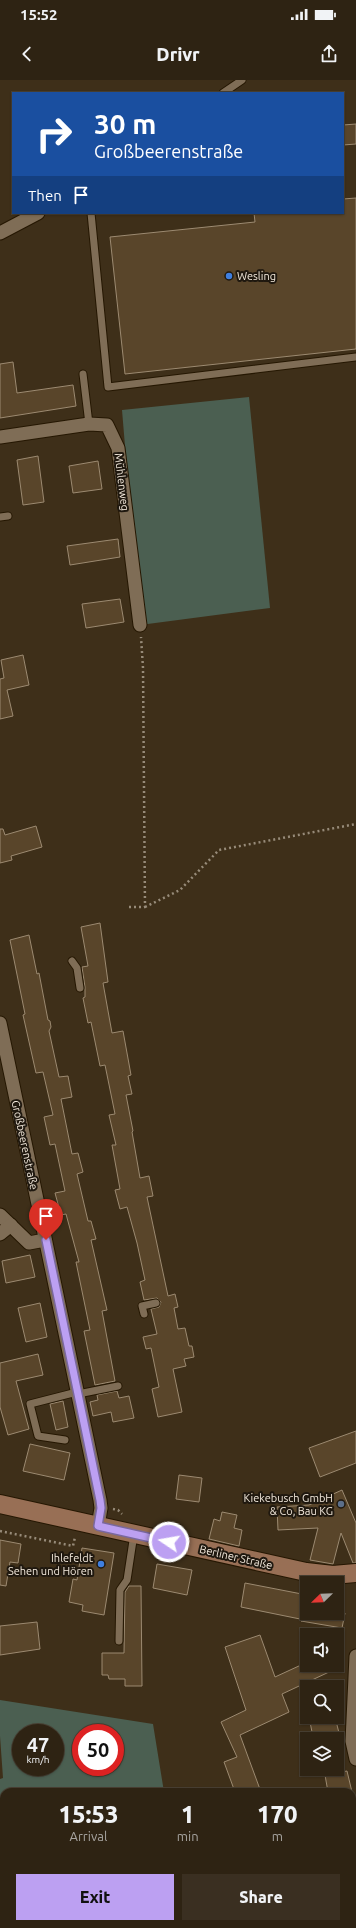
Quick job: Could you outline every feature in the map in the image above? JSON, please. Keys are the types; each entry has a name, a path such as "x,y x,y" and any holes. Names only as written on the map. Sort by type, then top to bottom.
{"main road":[{"name":"Berliner Straße","path":"0,1504 306,1572 333,1575 356,1572"}],"street":[{"path":"0,233 36,214"},
{"name":"Mühlenweg","path":"0,437 89,424 107,425 118,448 140,624"},
{"name":"Großbeerenstraße","path":"0,1023 100,1500 101,1508 98,1526"},
{"path":"0,1215 29,1243 46,1240"},
{"path":"0,1234 11,1225"},
{"path":"356,1656 352,1741 356,1759"}],"lane":[{"path":"224,92 242,80"},
{"path":"91,214 108,387 356,357"},
{"path":"83,374 89,424"},
{"path":"72,961 77,968 80,988"},
{"path":"144,1314 142,1306 156,1303"},
{"path":"65,1440 38,1436 30,1404 118,1386"},
{"path":"118,1641 120,1590 127,1580 134,1534"}],"path":[{"path":"140,624 143,668 145,906"},
{"path":"129,907 145,906 180,890 220,850 356,824"},
{"path":"0,1531 73,1546 75,1535"}],"green space":[{"path":"249,397 270,608 140,625 122,410"},
{"path":"0,1700 153,1724 163,1788 0,1788 0,1779 3,1778 0,1736"}],"building":[{"path":"356,124 356,144 344,145 344,125"},
{"path":"356,198 356,349 125,374 110,237 255,222 254,214 344,214 344,199"},
{"path":"13,362 17,393 73,385 76,406 0,418 0,364"},
{"path":"38,456 44,502 23,505 17,460"},
{"path":"98,461 102,489 73,493 69,466"},
{"path":"118,539 120,557 70,565 67,546"},
{"path":"120,599 124,622 86,628 82,604"},
{"path":"23,655 29,685 7,690 13,716 0,719 0,679 4,678 1,660"},
{"path":"36,826 42,847 11,856 12,860 0,863 0,829 3,829 5,835"},
{"path":"100,923 108,982 103,983 112,1033 123,1031 131,1075 128,1076 132,1094 126,1095 140,1178 149,1176 153,1196 147,1197 168,1296 175,1294 178,1307 174,1308 178,1329 185,1328 189,1346 192,1346 194,1357 184,1359 186,1366 173,1369 182,1412 158,1417 152,1389 159,1387 151,1348 146,1349 143,1337 157,1334 151,1309 159,1307 161,1302 157,1298 144,1300 140,1282 145,1280 137,1243 127,1207 120,1209 115,1190 120,1189 112,1145 116,1145 109,1115 115,1114 105,1065 100,1066 91,1022 88,1023 83,998 85,997 85,987 82,967 88,966 81,927"},
{"path":"29,935 37,974 39,973 48,1020 50,1021 51,1027 49,1031 59,1077 68,1076 72,1097 61,1099 72,1154 78,1153 83,1172 77,1174 88,1221 91,1221 96,1239 91,1240 107,1310 102,1311 115,1381 95,1385 84,1331 90,1330 76,1262 79,1262 66,1214 61,1215 55,1193 65,1191 55,1144 50,1145 44,1117 53,1115 43,1072 36,1073 23,1015 25,1014 10,940"},
{"path":"30,1255 35,1277 6,1283 2,1261"},
{"path":"40,1303 47,1337 26,1342 18,1308"},
{"path":"38,1354 43,1375 16,1381 29,1429 8,1435 0,1407 0,1363"},
{"path":"117,1391 119,1398 129,1396 134,1418 113,1422 111,1412 93,1416 90,1402 98,1400 97,1395"},
{"path":"63,1401 68,1427 56,1430 50,1404"},
{"path":"356,1431 356,1463 320,1477 309,1448"},
{"path":"30,1444 70,1453 64,1480 23,1471"},
{"path":"179,1475 202,1478 199,1502 176,1499"},
{"path":"342,1490 356,1523 356,1563 353,1563 341,1533 333,1564 310,1560 318,1528 278,1530 277,1507 309,1505"},
{"path":"222,1512 237,1515 234,1528 242,1530 239,1546 209,1539 214,1519 220,1521"},
{"path":"0,1540 21,1544 18,1563 10,1562 6,1586 0,1585"},
{"path":"82,1548 114,1553 104,1615 82,1611 83,1605 69,1602 73,1579 77,1580"},
{"path":"157,1564 192,1570 187,1595 153,1588"},
{"path":"245,1583 300,1594 300,1619 241,1607"},
{"path":"129,1586 141,1586 142,1686 125,1686 125,1679 109,1679 108,1675 102,1675 102,1653 124,1653 125,1592"},
{"path":"305,1620 344,1620 342,1628 301,1621"},
{"path":"37,1622 40,1649 0,1655 0,1626"},
{"path":"260,1635 275,1677 300,1665 300,1672 329,1672 312,1680 300,1680 300,1686 282,1694 289,1712 240,1735 260,1788 234,1788 224,1762 237,1757 221,1722 246,1710 225,1647"},
{"path":"310,1724 337,1724 339,1732 312,1732"},
{"path":"347,1771 351,1788 327,1788 325,1776 344,1776 344,1772"}],"place":[{"name":"Wesling","path":"229,276"},
{"name":"Kiekebusch GmbH & Co, Bau KG","path":"341,1504"},
{"name":"Ihlefeldt Sehen und Hören","path":"101,1564"}],"route":[{"path":"46,1240 100,1500 101,1508 98,1526 169,1542"}]}
